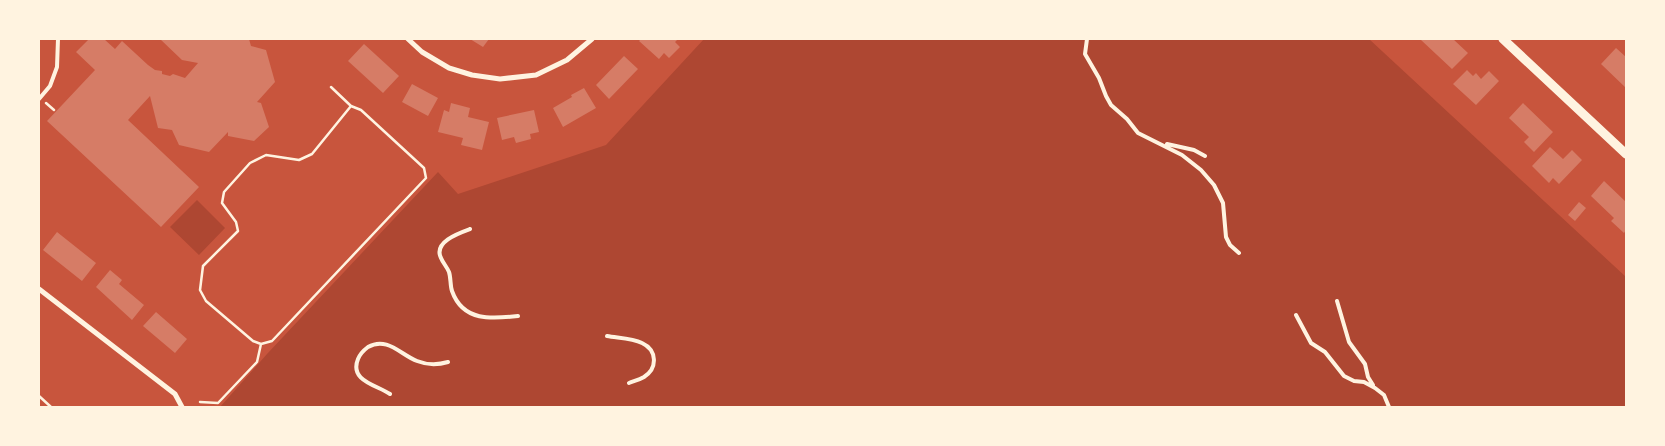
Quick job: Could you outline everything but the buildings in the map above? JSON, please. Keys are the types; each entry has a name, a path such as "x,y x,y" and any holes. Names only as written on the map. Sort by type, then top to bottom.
{"street":[{"path":"408,39 422,52 449,68 472,75 500,79 536,75 567,60 592,39"},
{"path":"1503,39 1626,154"},
{"path":"39,289 175,394 182,407"}],"lane":[{"path":"39,100 50,86 57,68 58,39"},
{"path":"1086,39 1086,54 1106,96 1138,133 1145,138 1192,150 1205,156"},
{"path":"1160,143 1188,159 1218,190 1224,209 1226,237 1230,245 1239,253"},
{"path":"1188,159 1186,152 1192,150"},
{"path":"470,228 452,237 440,248 440,255 448,270 453,293 458,303 474,315 489,319 518,316"},
{"path":"1336,302 1349,342 1365,364 1368,378 1376,389"},
{"path":"1296,315 1311,343 1325,352 1344,376 1354,381 1364,382 1376,389 1384,395 1389,407"},
{"path":"607,336 637,341 644,344 654,354 655,358 651,371 642,378 629,383"},
{"path":"390,394 361,379 358,374 357,362 360,355 371,345 392,346 411,359 426,364 448,362"},
{"path":"1364,382 1368,378"}],"path":[{"path":"331,87 351,106 361,110 424,168 426,178 272,341 261,344 253,341 206,302 200,290 203,266 238,231 236,222 222,203 224,192 250,163 266,155 299,160 312,154 351,106"},
{"path":"200,402 218,403 257,362 261,344"},
{"path":"39,396 51,407"}],"shaded area":[{"path":"704,39 1369,39 1626,277 1626,407 220,407 267,354 438,172 458,194 606,145"},
{"path":"197,200 225,228 199,255 170,227"}]}
